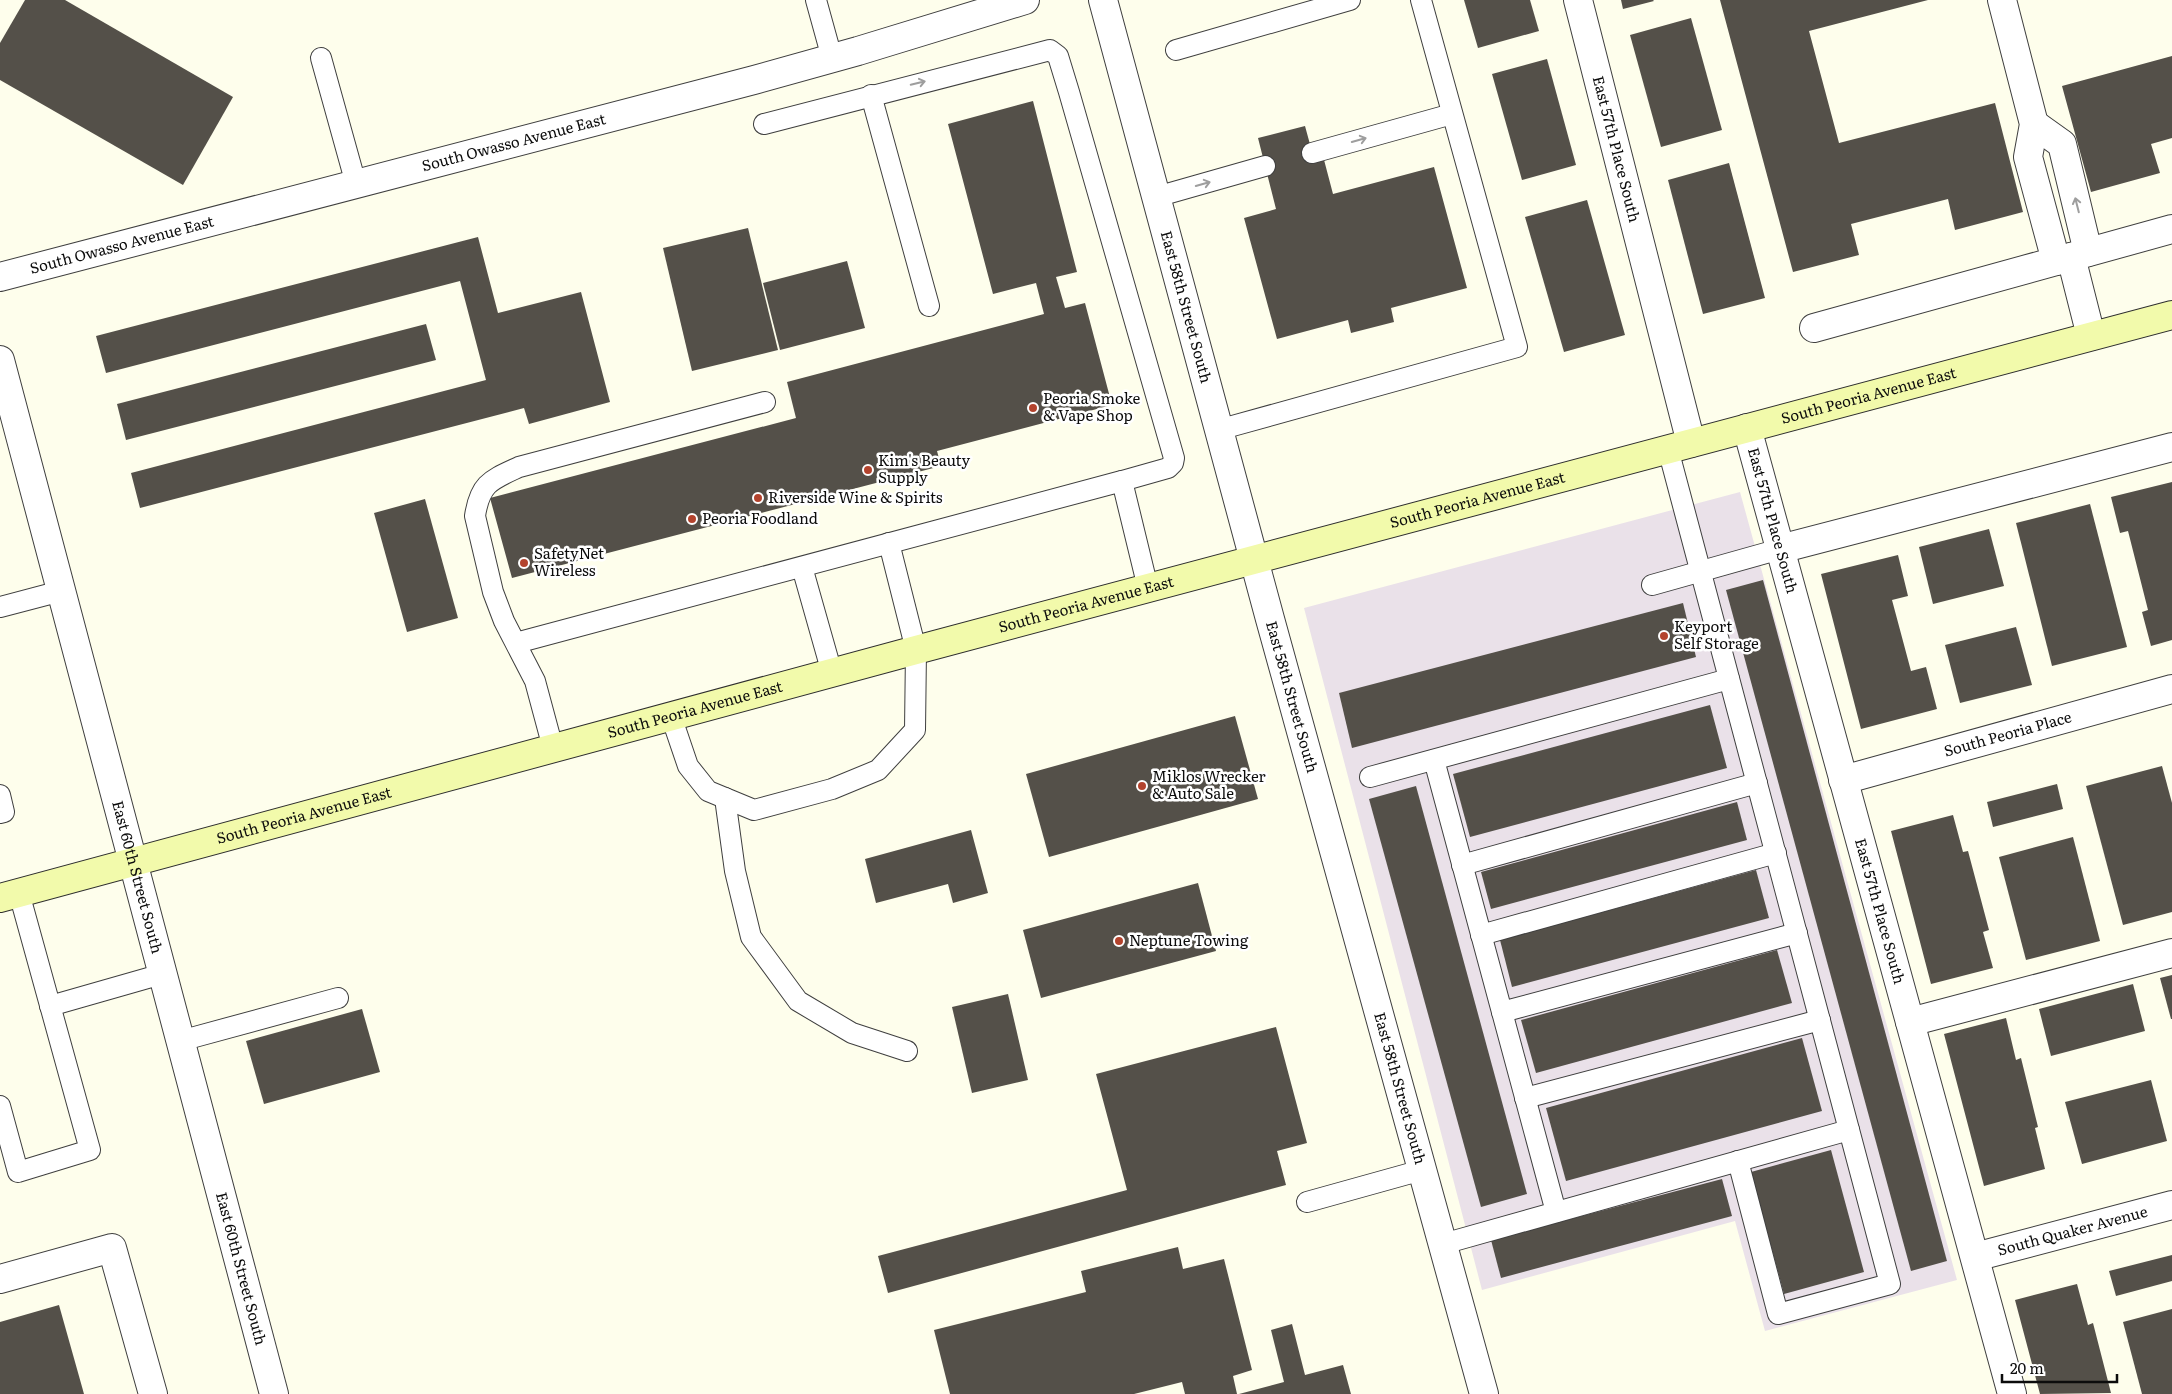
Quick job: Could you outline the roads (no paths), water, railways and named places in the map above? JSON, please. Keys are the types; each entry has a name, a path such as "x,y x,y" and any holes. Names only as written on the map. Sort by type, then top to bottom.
{"main road":[{"name":"South Peoria Avenue East","path":"9,895 1254,559 2172,315"}],"street":[{"name":"South Owasso Avenue East","path":"0,277 832,58 1025,0"},
{"name":"East 58th Street South","path":"1102,0 1218,430 1484,1394"},
{"name":"East 57th Place South","path":"1578,0 1680,446"},
{"path":"2002,0 2034,124 2028,157 2072,257"},
{"path":"2034,124 2062,144 2072,257 2091,336"},
{"path":"1814,328 2172,229"},
{"name":"East 60th Street South","path":"0,360 274,1394"},
{"name":"East 57th Place South","path":"1747,428 2012,1394"},
{"path":"1780,549 2172,447"},
{"name":"South Peoria Place","path":"1843,780 2172,689"},
{"path":"1910,1022 2172,953"},
{"name":"South Quaker Avenue","path":"1975,1257 2172,1205"},
{"path":"0,1279 112,1248 153,1394"}],"lane":[{"path":"816,0 832,58"},
{"path":"1176,50 1350,0"},
{"path":"1218,430 1517,347 1421,0"},
{"path":"516,643 1122,481 1168,468 1173,464 1174,458 1058,56 1050,50 764,124"},
{"path":"321,58 356,184"},
{"path":"871,95 929,306"},
{"path":"1312,153 1452,114"},
{"path":"1156,197 1265,166"},
{"path":"553,748 535,680 504,621 493,592 477,530 476,510 484,487 496,478 519,466 765,402"},
{"path":"1680,446 1701,571 1890,1284 1778,1314 1738,1161"},
{"path":"1122,481 1148,588"},
{"path":"670,716 688,766 708,792 754,810 832,790 878,770 915,730 916,650 889,543"},
{"path":"1652,584 1780,549"},
{"path":"802,567 832,673"},
{"path":"0,607 62,591"},
{"path":"1370,777 1729,679"},
{"path":"1434,760 1556,1212"},
{"path":"1462,865 1757,783"},
{"path":"0,796 4,812 0,813"},
{"path":"725,798 735,871 751,936 798,1001 852,1033 907,1051"},
{"path":"1481,935 1776,853"},
{"path":"0,1106 18,1172 90,1150 50,1006 9,895"},
{"path":"1502,1012 1797,933"},
{"path":"50,1006 162,974"},
{"path":"180,1041 338,998"},
{"path":"1525,1098 1820,1020"},
{"path":"1443,1244 1849,1130"},
{"path":"1307,1202 1422,1170"}],"place":[{"name":"Peoria Smoke & Vape Shop","path":"1033,408"},
{"name":"Kim's Beauty Supply","path":"868,470"},
{"name":"Riverside Wine & Spirits","path":"758,498"},
{"name":"Peoria Foodland","path":"692,519"},
{"name":"SafetyNet Wireless","path":"524,563"},
{"name":"Keyport Self Storage","path":"1664,636"},
{"name":"Miklos Wrecker & Auto Sale","path":"1142,786"},
{"name":"Neptune Towing","path":"1119,941"}]}
